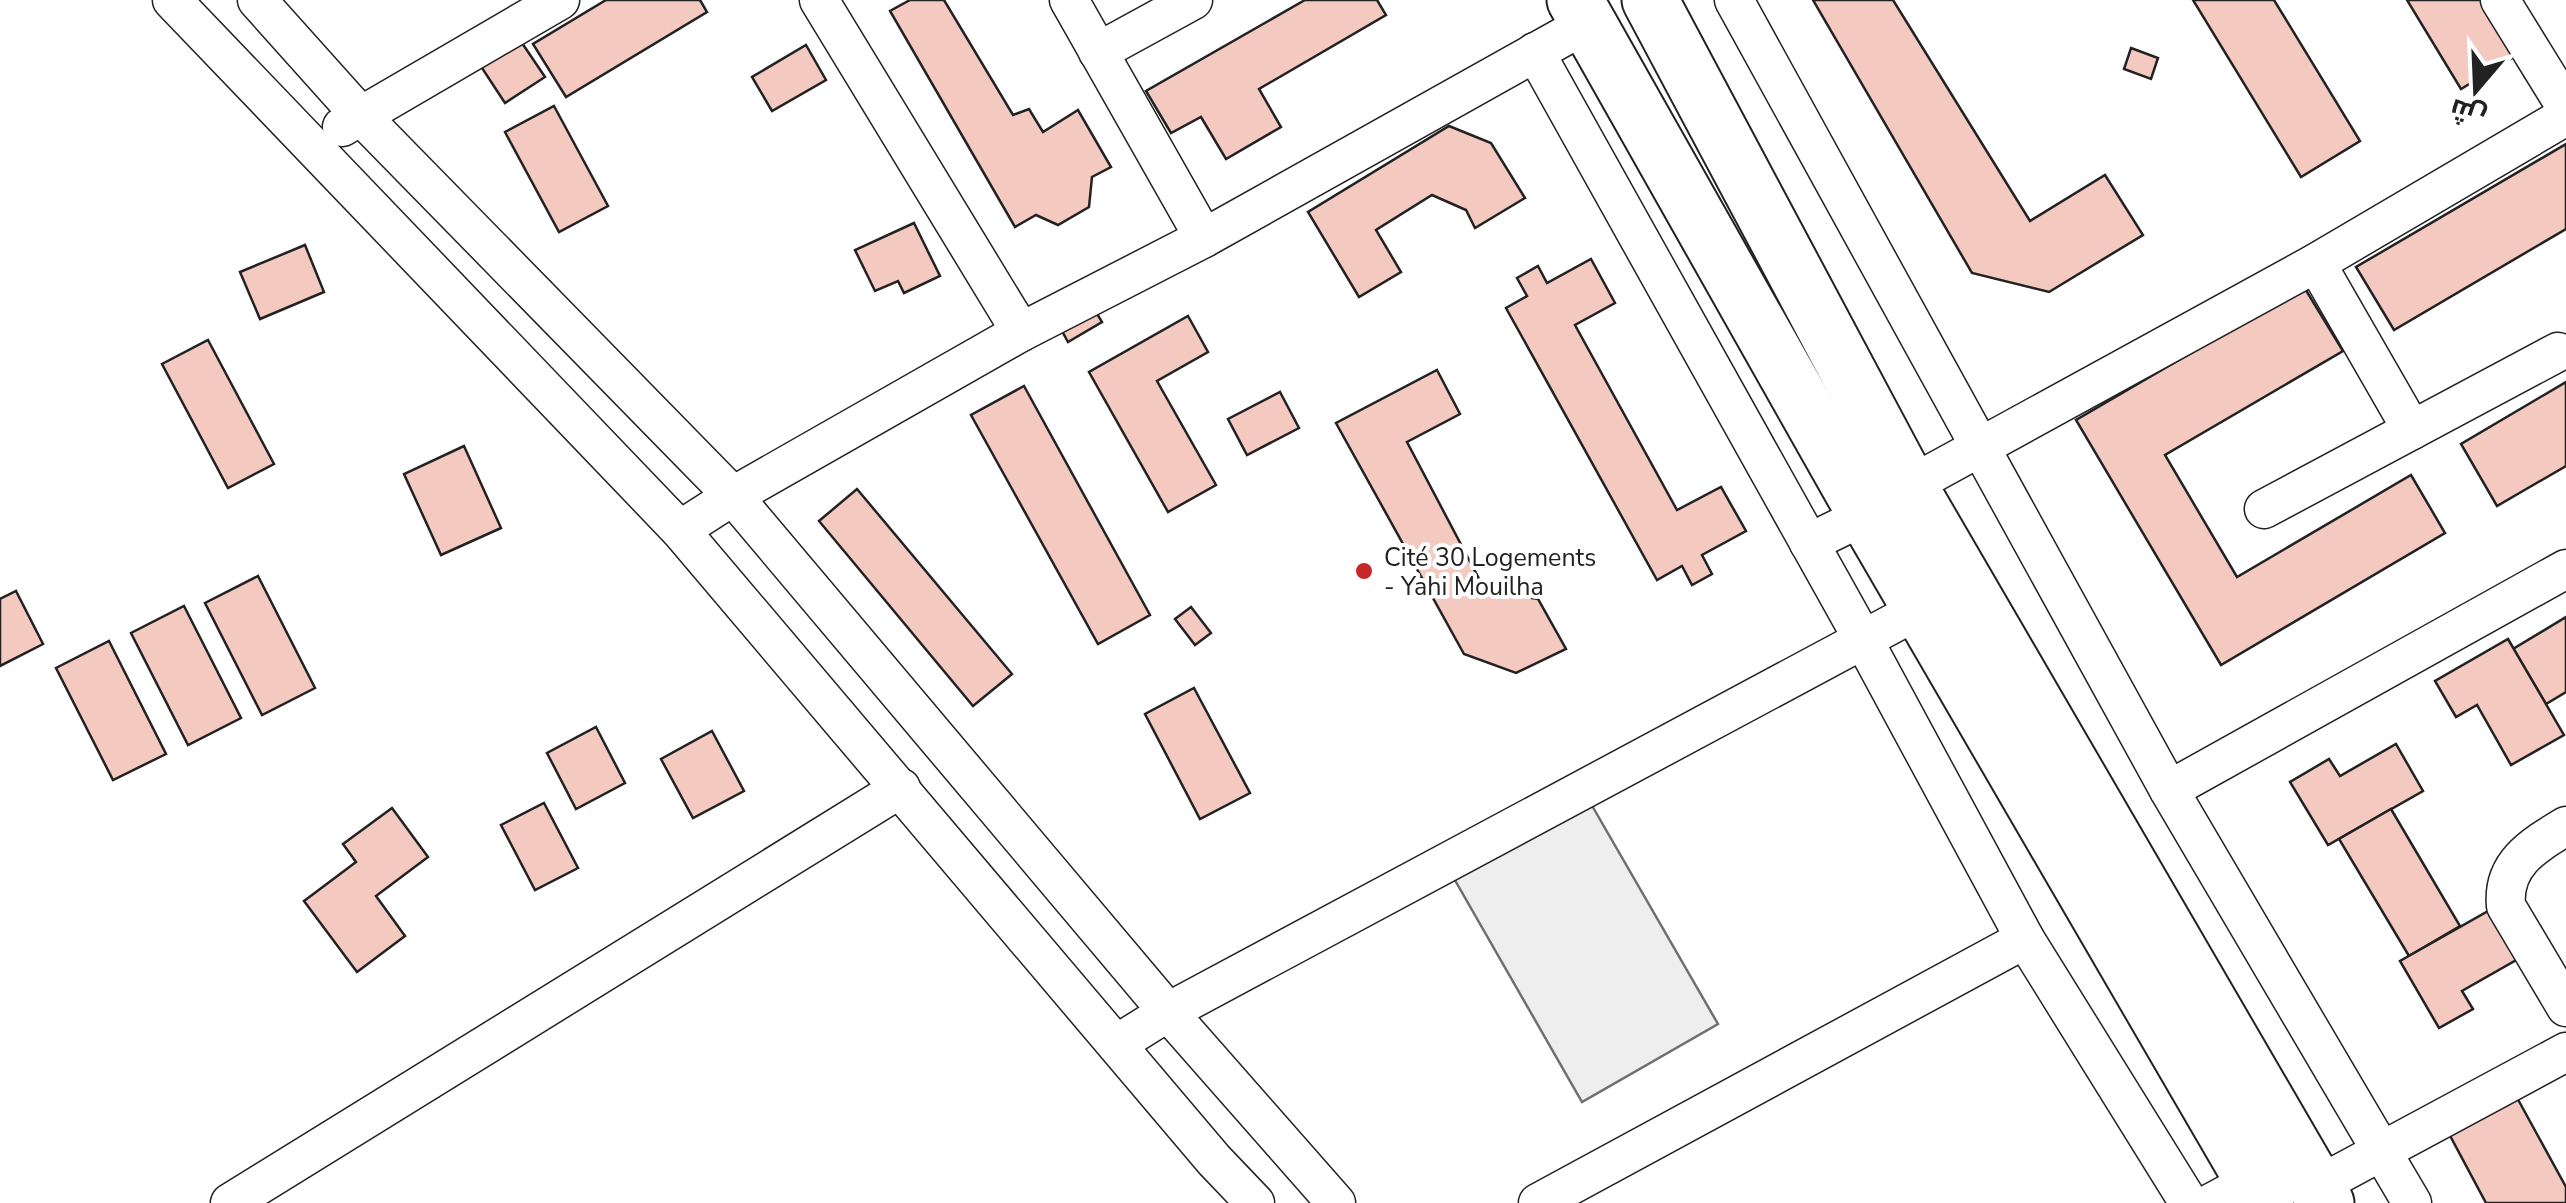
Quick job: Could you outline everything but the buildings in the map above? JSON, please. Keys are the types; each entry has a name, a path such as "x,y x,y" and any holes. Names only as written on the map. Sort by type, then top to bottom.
{"main road":[{"path":"1650,0 1888,500 1922,608 2274,1195"},
{"path":"1582,11 1888,500 2274,1195"}],"street":[{"path":"172,0 680,530 1214,1160 1256,1203"},
{"path":"257,0 360,116 733,496 1168,1012 1336,1203"},
{"path":"314,145 560,0"},
{"path":"819,0 1021,332"},
{"path":"1069,0 1204,238"},
{"path":"1098,52 1193,0"},
{"path":"1734,0 2169,790 2412,1203"},
{"path":"2500,0 2566,108"},
{"path":"680,530 1021,332 1204,238 1534,52 1582,11"},
{"path":"1534,52 1864,641 2025,939 2189,1203"},
{"path":"1809,543 2316,263 2566,116"},
{"path":"2316,263 2412,430"},
{"path":"2264,509 2558,352"},
{"path":"2169,790 2566,569"},
{"path":"1117,1044 1168,1012 1922,608"},
{"path":"230,1203 900,788"},
{"path":"2566,826 2526,853 2512,868 2504,888 2506,906 2566,1008"},
{"path":"1538,1203 2025,939"},
{"path":"2274,1195 2382,1152 2566,1052"}],"shaded area":[{"path":"1583,790 1718,1024 1582,1102 1448,868"}],"place":[{"name":"Cité 30 Logements - Yahi Mouilha","path":"1364,571"}]}
